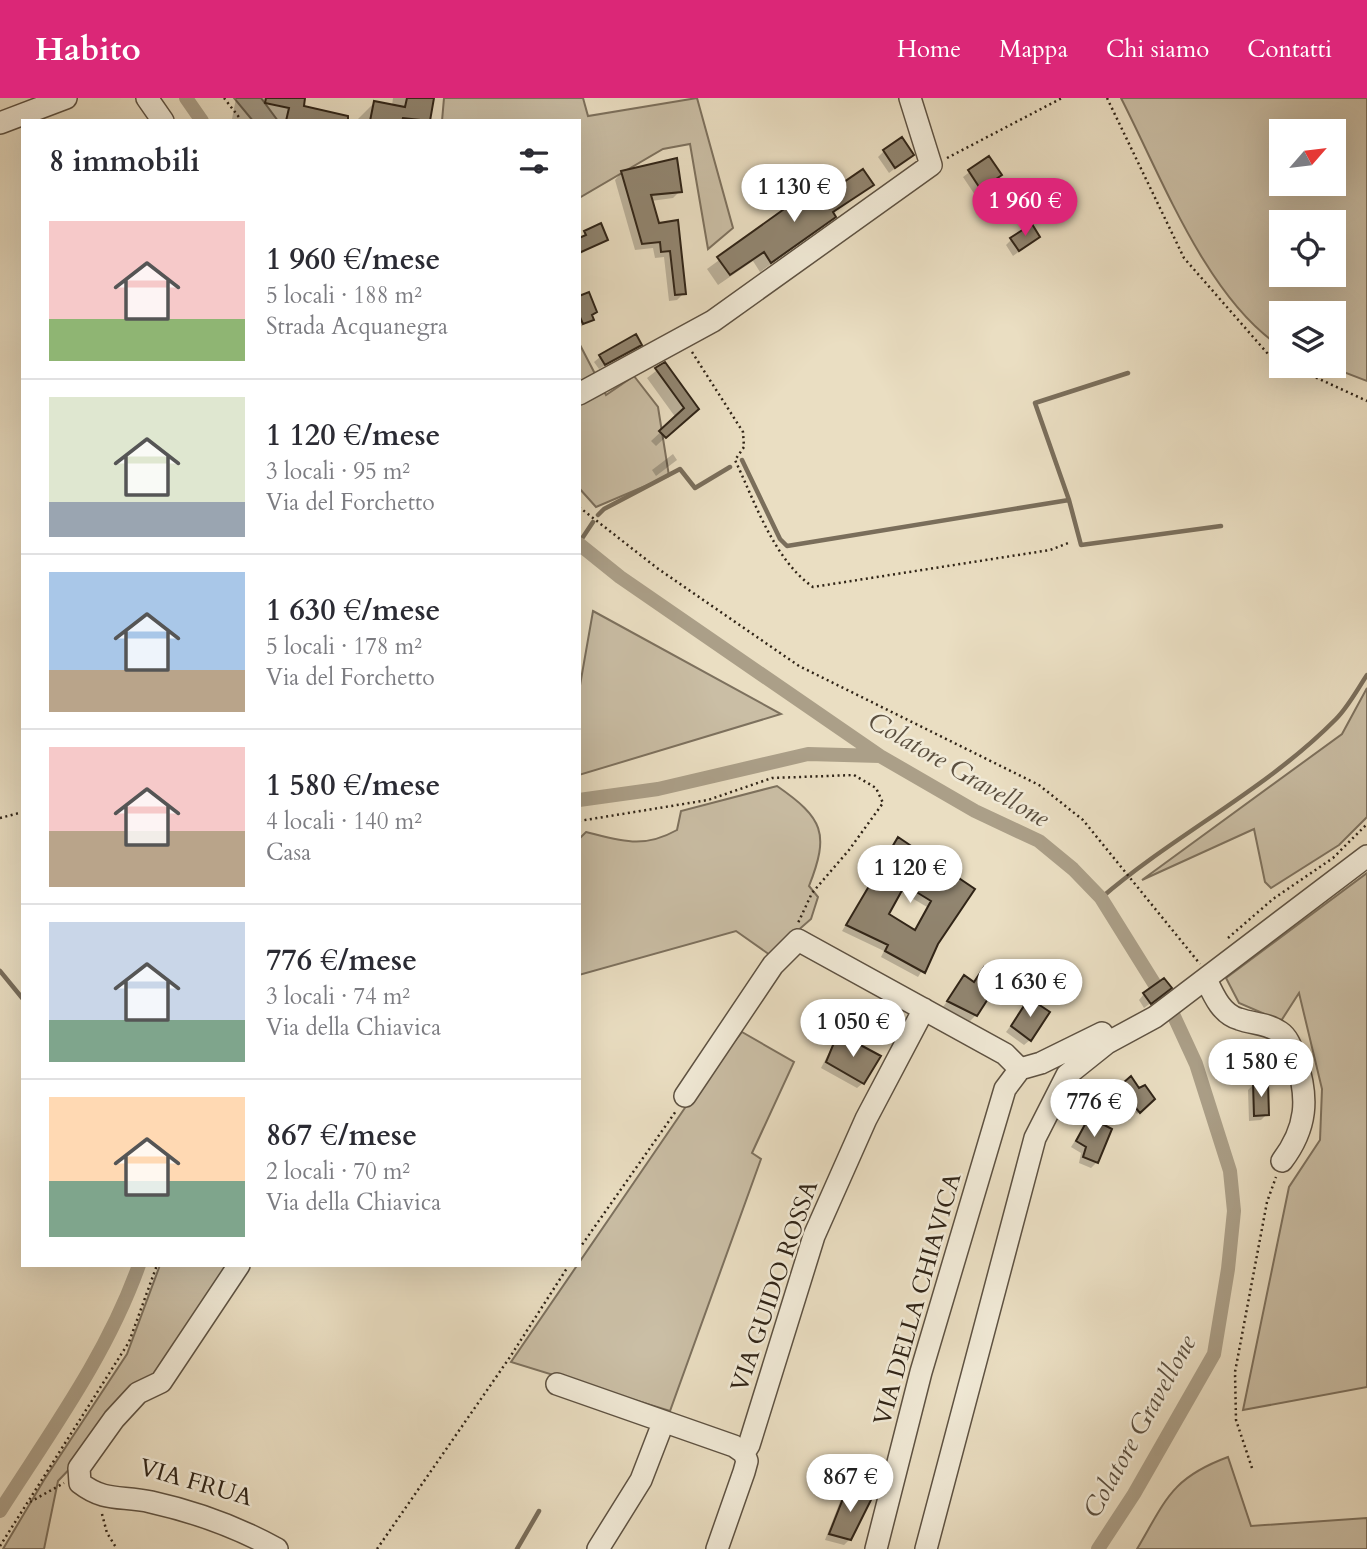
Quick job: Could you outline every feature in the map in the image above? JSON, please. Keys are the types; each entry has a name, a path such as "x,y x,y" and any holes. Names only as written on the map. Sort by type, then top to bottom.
{"street":[{"path":"147,98 162,119"},
{"path":"581,393 713,321 931,165 910,98"},
{"path":"0,123 57,108"},
{"path":"926,1549 1035,1138 1067,1075 1107,1043 1155,1017 1367,856"},
{"path":"685,1096 773,965 798,940 1005,1054 1020,1069 1041,1063 1105,1031 1155,1017"},
{"path":"1208,977 1218,1003 1237,1019 1265,1024 1282,1033 1291,1047 1302,1078 1304,1116 1301,1132 1282,1161"},
{"name":"VIA GUIDO ROSSA","path":"717,1549 744,1472 747,1461 744,1452 749,1445 814,1236 866,1119 923,1009"},
{"name":"VIA DELLA CHIAVICA","path":"876,1549 921,1372 1005,1089 1020,1069"},
{"path":"89,1487 79,1468 128,1402 138,1393 161,1382 238,1267"},
{"path":"556,1384 744,1452"},
{"path":"598,1549 641,1480 663,1423"},
{"name":"VIA FRUA","path":"89,1487 96,1485 152,1492 243,1519 278,1540 284,1549"},
{"name":"VIA FRUA","path":"89,1487 190,1511 239,1528 277,1549"}],"path":[{"path":"224,98 240,119"},
{"path":"931,165 1062,98"},
{"path":"1107,98 1184,258 1269,355"},
{"path":"681,337 743,432 744,447 735,460 763,519 799,577 813,587 1050,550 1071,542"},
{"path":"1318,378 1367,401"},
{"path":"581,509 657,568 799,666 1040,785 1083,820 1208,977"},
{"path":"581,821 708,800 772,778 854,775 876,788 883,803 849,850 812,892 800,914 798,940"},
{"path":"0,818 21,813"},
{"path":"1222,944 1273,899 1333,858 1367,824"},
{"path":"581,1246 685,1096"},
{"path":"1252,1468 1236,1420 1235,1371 1267,1202 1282,1161"},
{"path":"0,1546 129,1342 156,1267"},
{"path":"377,1549 510,1357 568,1267"},
{"path":"27,1504 51,1489 89,1487 107,1533 117,1549"}],"shaded area":[{"path":"234,98 261,98 277,119 251,119"},
{"path":"444,98 583,98 588,116 697,98 733,228 708,249 690,144 663,149 581,197 581,119 442,119"},
{"path":"1121,98 1367,98 1367,381 1346,373 1346,301 1269,301 1269,337 1230,299 1208,268"},
{"path":"581,347 606,395 634,376 658,407 669,476 596,507 581,490"},
{"path":"593,611 781,714 581,774 581,680"},
{"path":"1367,688 1367,817 1339,845 1271,888 1265,882 1254,829 1142,880 1342,734"},
{"path":"777,786 792,797 813,818 820,840 816,868 809,886 818,897 811,919 770,955 736,931 581,974 581,837 586,832 632,842 654,840 677,830 681,811"},
{"path":"1367,873 1367,1387 1243,1410 1289,1187 1320,1140 1322,1089 1299,993 1281,1021 1239,1003 1226,978"},
{"path":"742,1032 794,1062 752,1153 761,1159 670,1411 511,1362 576,1267 581,1267 581,1260 704,1080"},
{"path":"159,1267 233,1267 156,1378 58,1481 44,1549 3,1549 44,1480 127,1354"},
{"path":"1228,1457 1251,1526 1367,1518 1367,1549 1137,1549 1172,1492 1194,1473"}],"building":[{"path":"266,98 305,98 304,106 348,116 348,119 286,119 289,108 265,103"},
{"path":"407,98 434,98 430,119 370,119 374,101 405,107"},
{"path":"902,137 914,155 895,168 883,150"},
{"path":"989,156 1002,175 993,181 996,185 983,193 968,170"},
{"path":"677,158 682,192 651,195 659,223 678,220 686,294 675,295 670,251 661,252 660,242 642,244 621,171"},
{"path":"863,169 874,185 833,212 836,217 771,263 764,252 730,275 717,257 815,187 822,197"},
{"path":"601,223 608,240 581,252 581,237 586,235 584,231"},
{"path":"1032,224 1040,237 1019,251 1010,238"},
{"path":"589,292 597,312 592,315 594,320 583,324 581,320 581,295"},
{"path":"636,334 642,345 605,365 599,355"},
{"path":"665,362 699,409 666,438 659,431 684,408 655,368"},
{"path":"898,837 975,889 938,944 925,973 885,951 888,945 846,925","holes":["905,885 931,901 915,930 889,914"]},
{"path":"984,967 1000,980 977,1016 947,1001 964,975 974,982"},
{"path":"1164,978 1172,988 1151,1004 1143,993"},
{"path":"1029,998 1050,1012 1031,1041 1011,1026"},
{"path":"838,1033 881,1056 864,1084 826,1062"},
{"path":"1131,1076 1139,1088 1145,1085 1155,1099 1140,1113 1135,1107 1125,1117 1108,1096"},
{"path":"1253,1082 1268,1082 1269,1115 1254,1116"},
{"path":"1089,1117 1112,1129 1098,1163 1083,1157 1086,1147 1076,1141"},
{"path":"848,1486 871,1500 851,1540 829,1534"}],"waterway":[{"name":"Colatore Gravellone","path":"186,98 201,119"},
{"path":"1128,373 1035,403 1069,500 1081,545 1221,526"},
{"path":"742,460 780,539 787,546 1069,500"},
{"path":"598,515 604,509 680,469 695,488 730,467"},
{"path":"581,540 593,522"},
{"name":"Colatore Gravellone","path":"581,546 620,577 880,756 975,811 1039,841 1073,869 1101,898 1172,1012 1196,1064 1230,1171 1234,1211 1228,1269 1214,1354 1134,1494 1098,1549"},
{"path":"1101,898 1309,744 1340,714 1367,675"},
{"path":"581,800 658,789 808,754 880,756"},
{"path":"0,971 21,997"},
{"path":"0,1511 94,1361 111,1330 138,1267"},
{"path":"517,1549 539,1511"}]}
